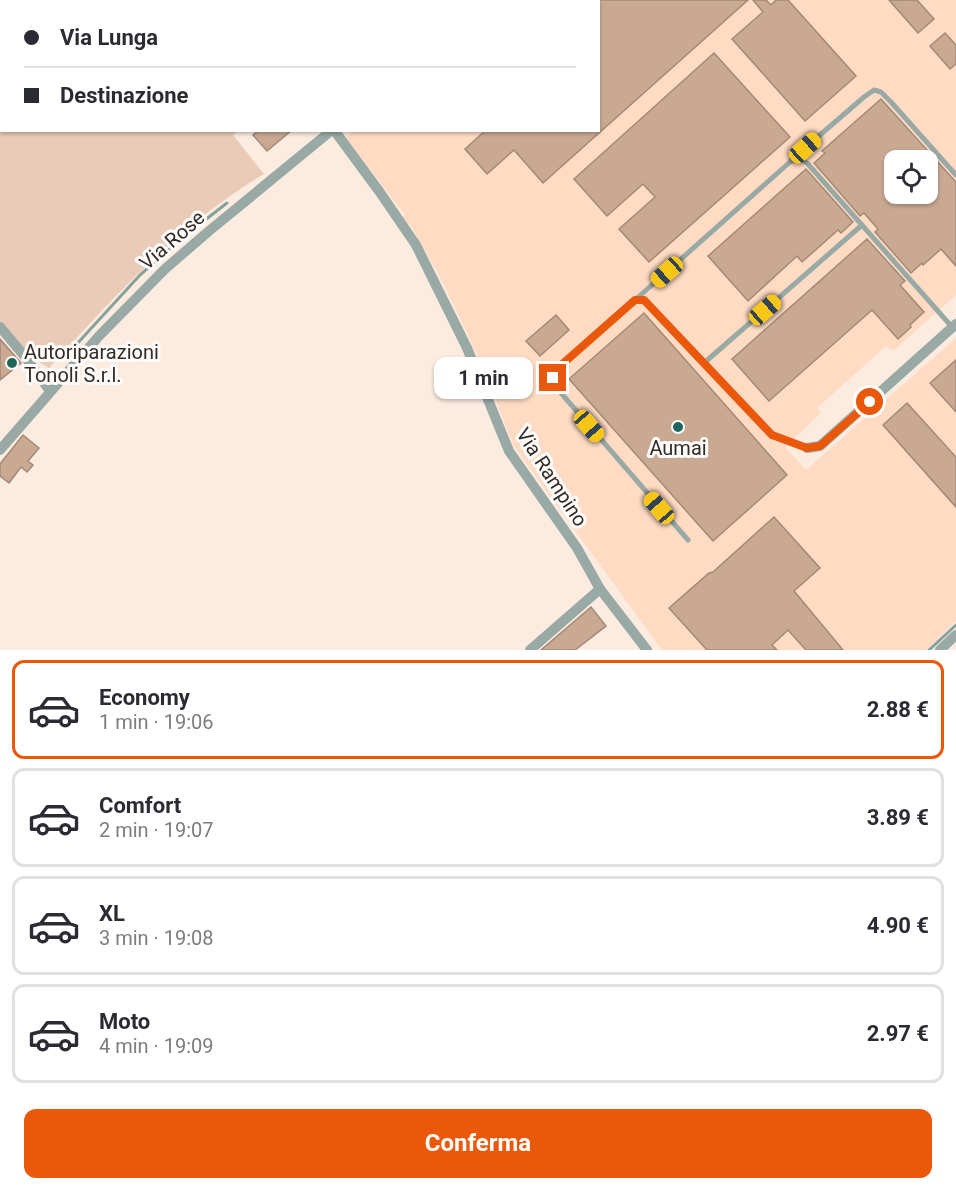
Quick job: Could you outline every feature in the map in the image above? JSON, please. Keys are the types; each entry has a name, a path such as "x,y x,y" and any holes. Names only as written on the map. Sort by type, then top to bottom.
{"street":[{"name":"Via Rose","path":"0,450 99,336 165,269 331,132"},
{"name":"Via Rampino","path":"335,132 380,191 416,245 467,348 509,451 578,548 600,589 647,650"},
{"path":"807,448 820,446 954,326"},
{"path":"0,327 50,391"},
{"path":"530,650 600,589"},
{"path":"940,650 956,634"}],"lane":[{"path":"687,540 561,393 553,378 559,367 874,90 881,92 891,102 956,175"},
{"path":"790,162 800,159 808,164 954,326"},
{"path":"704,363 862,225"},
{"path":"635,300 644,300 772,435 807,448"}],"shaded area":[{"path":"600,0 956,0 956,295 893,351 886,346 817,408 821,413 785,447 806,470 956,338 956,621 926,650 662,650 513,445 467,333 441,279 410,224 406,225 401,217 405,215 346,138 353,132 600,132"},
{"path":"0,132 237,132 233,135 264,174 204,216 149,263 49,368 31,357 0,322"}],"building":[{"path":"600,0 748,0 543,183 514,150 487,174 465,149 484,132 600,132"},
{"path":"753,0 766,0 771,5 776,0 788,0 856,76 805,121 732,39 763,12"},
{"path":"889,0 917,0 934,19 918,33"},
{"path":"945,33 956,45 956,64 950,69 930,46"},
{"path":"714,53 790,137 649,262 619,229 655,197 643,184 607,216 574,179"},
{"path":"881,99 927,150 884,150 884,204 938,204 938,162 956,182 956,266 941,249 911,273 875,232 878,229 864,213 860,216 814,163 825,153 822,151"},
{"path":"257,132 290,132 267,151 253,135"},
{"path":"806,169 853,222 841,233 838,230 802,262 797,256 748,301 708,256"},
{"path":"867,239 905,281 900,285 924,312 898,339 872,310 769,401 732,359"},
{"name":"Aumai","path":"644,313 787,475 713,541 569,379"},
{"path":"556,315 569,330 540,356 526,341"},
{"path":"0,339 21,363 0,380"},
{"path":"956,360 956,412 930,383"},
{"path":"907,403 956,457 956,507 883,425"},
{"path":"23,435 39,448 28,461 33,465 27,472 21,467 9,483 0,476 0,464"},
{"path":"774,517 820,568 794,591 843,650 806,650 788,630 772,645 777,650 707,650 669,608"},
{"path":"591,607 606,626 575,650 541,650"}],"waterway":[{"path":"64,358 140,275 227,203"},
{"path":"929,650 956,625"}],"place":[{"name":"Autoriparazioni Tonoli S.r.l.","path":"12,363"},
{"name":"Aumai","path":"678,427"}],"route":[{"path":"553,378 559,367 635,300 644,300 772,435 807,448 820,446 870,402"}]}
